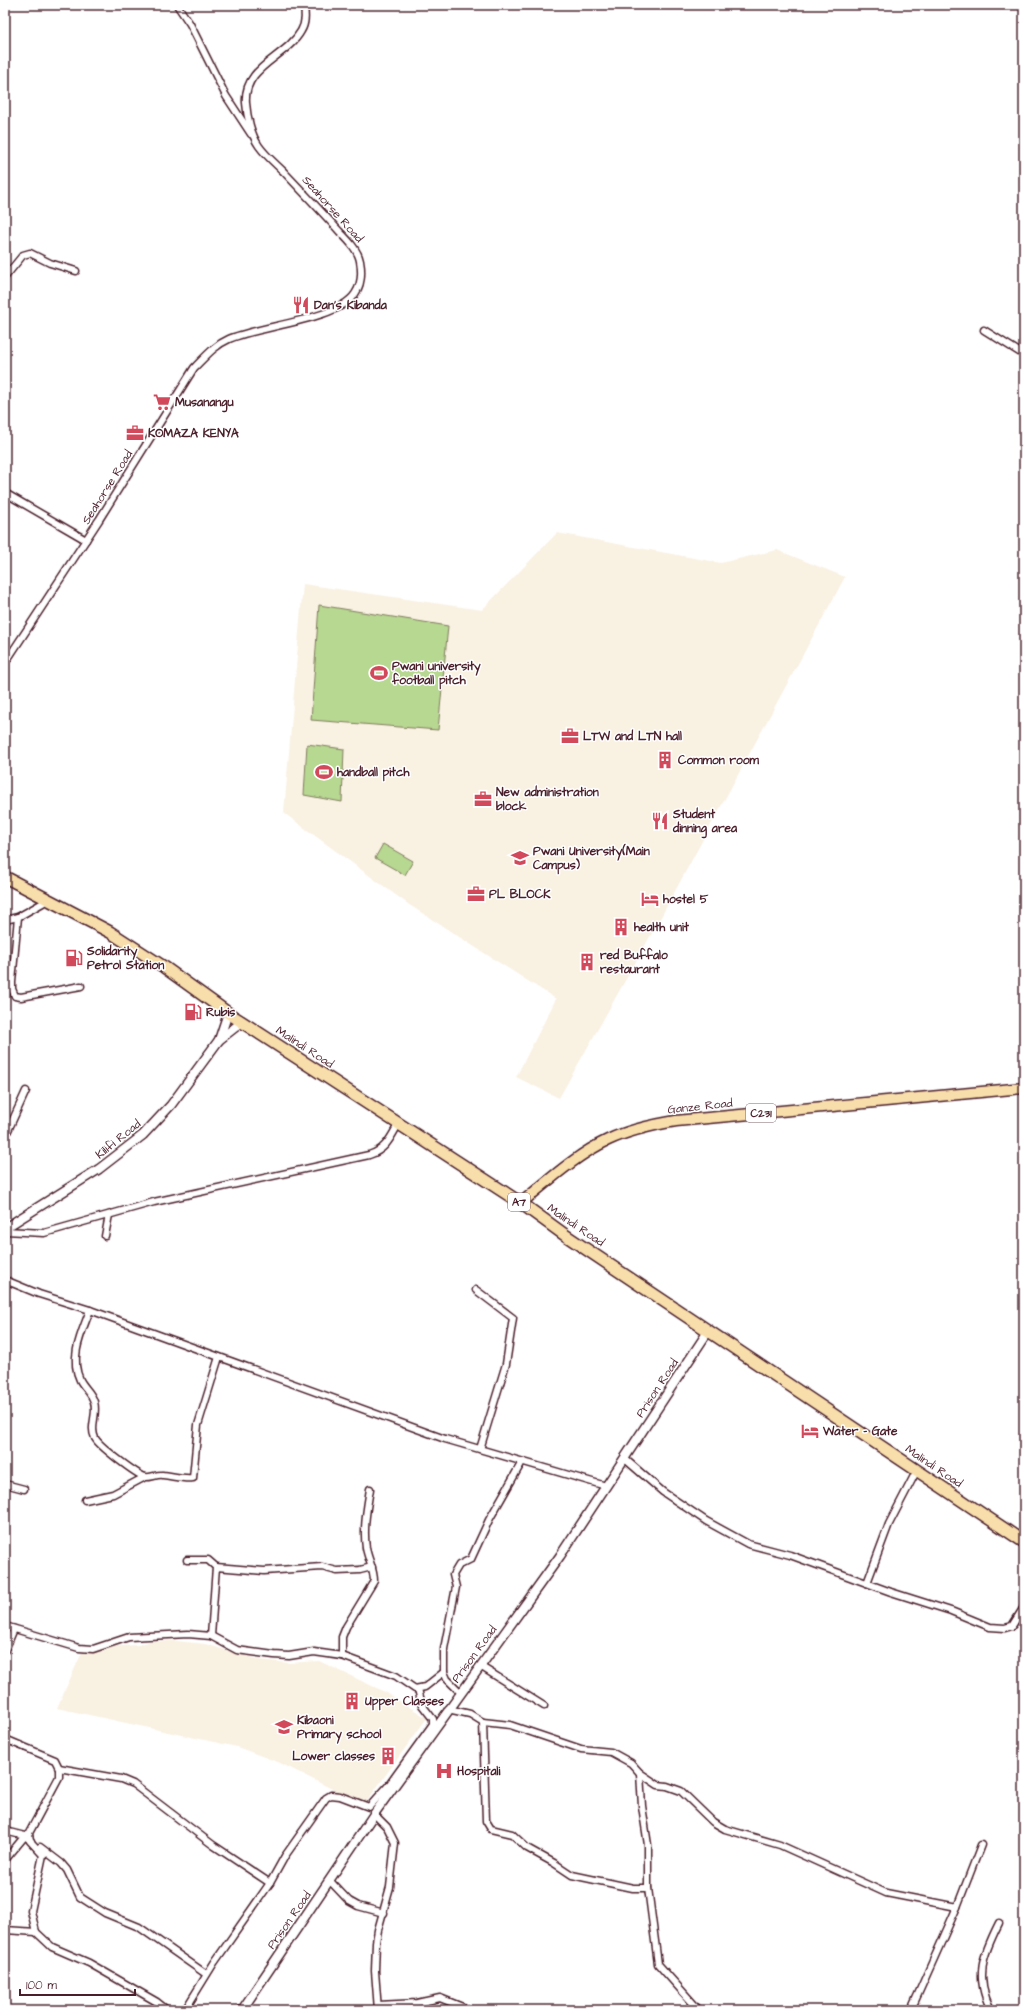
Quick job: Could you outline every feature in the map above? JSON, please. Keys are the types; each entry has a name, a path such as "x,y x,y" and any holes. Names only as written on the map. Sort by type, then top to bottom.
{"highway":[{"name":"Malindi Road","path":"5,877 110,932 228,1013 521,1203 1024,1542"}],"main road":[{"name":"Ganze Road","path":"521,1203 595,1146 621,1134 648,1126 676,1121 1024,1088"}],"street":[{"path":"177,5 190,24 226,96 258,145"},
{"name":"Seahorse Road","path":"5,663 86,540 194,368 214,347 228,339 303,319 340,306 355,295 359,286 362,271 359,256 351,245 258,145 251,127 246,102 247,91 251,78 296,39 302,31 305,18 304,5"},
{"path":"5,277 24,255 30,253 50,263 76,271"},
{"path":"984,330 1024,355"},
{"path":"5,494 86,540"},
{"path":"5,920 18,917 49,899"},
{"path":"18,917 12,982 12,989 15,996 21,997 81,986"},
{"name":"Kilifi Road","path":"219,1040 228,1013"},
{"name":"Kilifi Road","path":"5,1228 99,1170 143,1135 171,1105 219,1040 242,1022"},
{"path":"5,1137 26,1091"},
{"path":"5,1231 44,1232 154,1202 376,1153 388,1143 399,1123"},
{"path":"104,1236 109,1215"},
{"path":"5,1280 39,1294 90,1310 445,1439 606,1486"},
{"path":"476,1290 513,1318 506,1364 480,1449"},
{"path":"90,1310 80,1337 75,1362 80,1380 93,1396 95,1412 92,1429 95,1439 112,1456 145,1477"},
{"name":"Prison Road","path":"242,2010 374,1814 448,1709 560,1556 709,1330"},
{"path":"85,1500 113,1494 145,1477 163,1475 176,1478 193,1478 198,1425 219,1357"},
{"path":"624,1459 663,1492 706,1521 748,1544 790,1555 891,1592 951,1611 990,1627 1005,1628 1012,1626 1024,1607"},
{"path":"461,1693 446,1679 444,1672 444,1649 456,1587 454,1575 460,1565 471,1559 486,1526 522,1462"},
{"path":"866,1583 889,1524 918,1470"},
{"path":"5,1484 24,1489"},
{"path":"342,1656 342,1637 346,1627 374,1581 372,1567 366,1548 365,1523 370,1489"},
{"path":"187,1560 208,1560 216,1567 264,1571 322,1567 337,1571 360,1570 372,1567"},
{"path":"211,1636 216,1567"},
{"path":"5,1626 79,1648 93,1649 129,1637 150,1635 211,1636 237,1650 289,1656 314,1652 342,1656 396,1676 418,1689 425,1688 444,1672"},
{"path":"5,1650 14,1629"},
{"path":"480,1666 544,1706"},
{"path":"185,2010 206,1974 270,1883 286,1856 326,1798 331,1795 340,1796 369,1807 389,1785 432,1724 433,1719 422,1705 418,1689"},
{"path":"448,1709 470,1714 483,1722 510,1725 581,1749 611,1752 631,1763 640,1773 658,1785 667,1786 681,1791 713,1822 725,1829 780,1846 886,1894 956,1907"},
{"path":"483,1722 486,1821 491,1830 512,1834 526,1848 572,1874 633,1888 648,1888"},
{"path":"5,1739 54,1760 59,1768 59,1777 27,1838 5,1860"},
{"path":"59,1768 121,1778 133,1784 214,1846 270,1883"},
{"path":"640,1773 642,1806 648,1845 648,1888 658,1964 699,2010"},
{"path":"374,1814 387,1827 395,1843 392,1875 384,1913 378,1930 375,1959 378,2008 417,2003 440,1998 470,2010"},
{"path":"5,1831 27,1838 61,1863 71,1877 80,1897 105,1913 139,1927 206,1974"},
{"path":"27,1838 44,1855 31,1911 36,1932 52,1947 88,1963 157,2002 167,2010"},
{"path":"911,2010 981,1845"},
{"path":"330,1881 349,1901 358,1906 384,1913"},
{"path":"991,2010 981,1979 981,1970 983,1960 999,1923"},
{"path":"5,1930 36,1932"}],"shaded area":[{"name":"Pwani University(Main Campus)","path":"557,533 721,563 777,550 845,577 661,917 559,1098 516,1077 556,999 408,904 284,813 303,584 482,610"},
{"name":"Kibaoni Primary school","path":"151,1641 176,1641 205,1644 260,1660 289,1663 319,1661 387,1693 427,1718 364,1805 278,1762 237,1747 57,1708 84,1648 139,1645"}],"green space":[{"name":"Pwani university football pitch","path":"319,605 448,626 438,730 311,720"},
{"name":"handball pitch","path":"307,744 344,749 342,802 304,795"},
{"path":"383,844 413,861 405,875 375,858"}],"place":[{"name":"Dan's Kibanda","path":"301,305"},
{"name":"Musanangu","path":"162,402"},
{"name":"KOMAZA KENYA","path":"135,433"},
{"name":"Pwani university football pitch","path":"379,673"},
{"name":"LTW and LTN hall","path":"570,736"},
{"name":"Common room","path":"665,760"},
{"name":"handball pitch","path":"324,772"},
{"name":"New administration block","path":"483,799"},
{"name":"Student dinning area","path":"660,821"},
{"name":"Pwani University(Main Campus)","path":"520,858"},
{"name":"PL BLOCK","path":"476,894"},
{"name":"hostel 5","path":"650,899"},
{"name":"health unit","path":"621,927"},
{"name":"Solidarity Petrol Station","path":"74,958"},
{"name":"red Buffalo restaurant","path":"587,962"},
{"name":"Rubis","path":"193,1012"},
{"name":"Water - Gate","path":"810,1431"},
{"name":"Upper Classes","path":"352,1701"},
{"name":"Kibaoni Primary school","path":"284,1727"},
{"name":"Lower classes","path":"388,1756"},
{"name":"Hospitali","path":"444,1771"}]}
